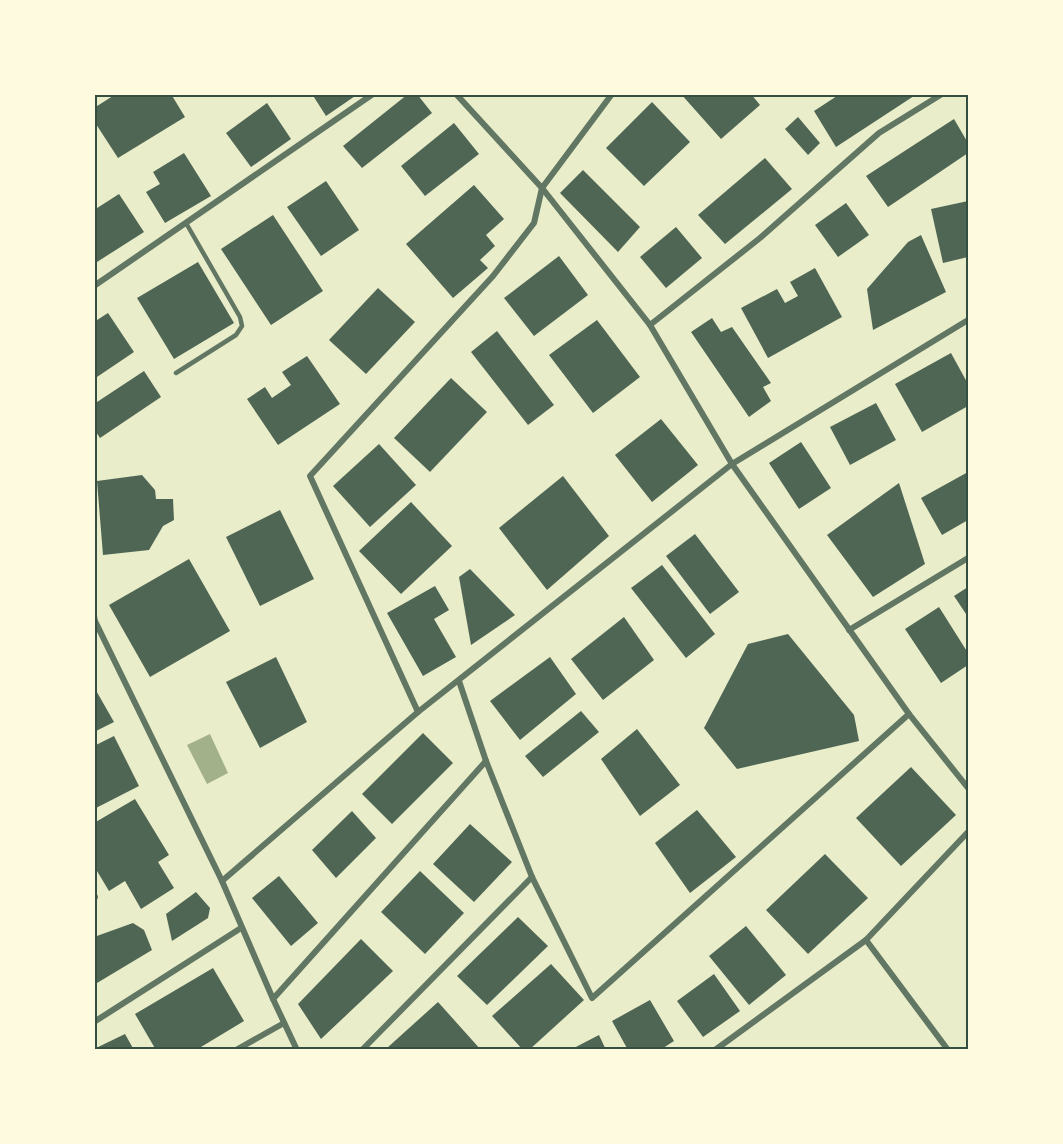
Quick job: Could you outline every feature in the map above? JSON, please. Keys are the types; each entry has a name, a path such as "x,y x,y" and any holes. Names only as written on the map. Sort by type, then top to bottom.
{"street":[{"path":"94,286 374,94"},
{"path":"456,94 542,188 650,325 732,464 909,714 969,788"},
{"path":"418,712 310,476 493,276 534,223 542,188 612,94"},
{"path":"650,325 760,238 879,133 942,94"},
{"path":"222,881 418,712 732,464 969,320"},
{"path":"849,630 969,558"},
{"path":"94,616 222,881 297,1050"},
{"path":"459,681 486,761 532,877 592,998 909,714"},
{"path":"273,999 486,761"},
{"path":"716,1049 866,940 969,832"},
{"path":"362,1050 532,877"},
{"path":"94,1022 241,928"},
{"path":"866,940 948,1050"},
{"path":"236,1050 284,1023"}],"lane":[{"path":"176,372 236,335 242,326 240,316 186,224"}],"shaded area":[{"path":"210,734 228,773 207,784 187,745"}],"building":[{"path":"116,94 171,94 185,117 118,158 94,121 94,108"},
{"path":"312,94 358,94 326,116"},
{"path":"408,94 417,94 432,113 362,168 343,146"},
{"path":"681,94 751,94 760,105 721,139"},
{"path":"840,94 917,94 836,147 814,111"},
{"path":"652,102 690,142 644,186 606,148"},
{"path":"267,103 291,139 251,167 226,133"},
{"path":"798,117 820,143 808,155 785,129"},
{"path":"954,119 968,143 968,153 888,207 866,176"},
{"path":"454,123 479,154 425,196 401,166"},
{"path":"184,153 211,196 165,223 146,192 160,184 153,172"},
{"path":"765,158 792,189 725,244 698,215"},
{"path":"583,170 640,227 618,252 560,193"},
{"path":"326,181 359,230 321,256 287,207"},
{"path":"474,185 504,219 486,235 495,246 480,260 488,268 453,298 406,244"},
{"path":"119,194 144,232 97,262 94,259 94,210"},
{"path":"968,201 968,257 943,263 931,209"},
{"path":"846,203 869,235 838,257 815,225"},
{"path":"273,215 323,291 271,325 221,249"},
{"path":"676,227 702,258 666,288 640,257"},
{"path":"921,235 946,292 873,330 867,289 908,242"},
{"path":"559,256 588,295 534,336 504,298"},
{"path":"198,262 234,323 174,359 137,298"},
{"path":"815,268 842,317 768,358 741,308 777,289 785,303 798,296 790,282"},
{"path":"378,288 415,322 366,374 329,340"},
{"path":"108,313 134,352 94,379 94,322"},
{"path":"712,318 721,332 732,327 771,383 763,387 771,401 749,417 691,332"},
{"path":"597,320 640,377 593,413 549,355"},
{"path":"497,331 554,405 528,425 471,352"},
{"path":"951,353 968,384 968,406 922,432 895,384"},
{"path":"307,356 340,404 278,445 247,399 265,387 272,398 291,385 282,372"},
{"path":"144,371 161,397 100,438 94,429 94,404"},
{"path":"451,378 487,412 430,472 394,438"},
{"path":"876,403 896,440 850,465 830,427"},
{"path":"661,419 698,465 652,502 615,455"},
{"path":"801,442 831,488 799,509 769,463"},
{"path":"379,444 416,485 370,527 333,486"},
{"path":"968,472 968,520 942,535 921,498"},
{"path":"142,475 155,490 156,499 173,499 174,520 163,526 149,550 103,555 97,481"},
{"path":"563,476 609,536 547,590 499,528"},
{"path":"899,483 925,564 873,597 827,535"},
{"path":"411,502 452,546 401,594 359,551"},
{"path":"280,510 314,579 260,606 226,537"},
{"path":"695,534 739,592 710,614 666,556"},
{"path":"189,559 230,631 150,677 109,605"},
{"path":"662,565 715,634 686,658 631,588"},
{"path":"470,569 515,615 471,645 459,577"},
{"path":"435,586 449,610 434,619 456,657 423,676 387,613"},
{"path":"968,587 968,617 954,596"},
{"path":"939,607 968,653 968,665 941,683 905,629"},
{"path":"624,617 654,660 603,700 571,659"},
{"path":"788,634 854,715 859,741 737,769 704,728 748,644"},
{"path":"276,657 307,722 260,748 226,682"},
{"path":"550,657 576,694 520,740 490,701"},
{"path":"94,687 114,722 94,732"},
{"path":"581,711 599,732 543,777 525,756"},
{"path":"637,729 680,785 640,816 601,759"},
{"path":"423,733 453,763 392,824 362,794"},
{"path":"114,736 139,786 94,809 94,746"},
{"path":"911,767 956,815 901,866 856,818"},
{"path":"135,799 169,855 158,862 174,888 141,909 125,881 109,891 94,866 94,823"},
{"path":"697,810 736,857 690,893 655,843"},
{"path":"352,811 376,838 336,878 312,850"},
{"path":"470,824 512,862 474,902 433,864"},
{"path":"825,854 868,898 808,954 766,910"},
{"path":"420,871 464,913 425,954 381,912"},
{"path":"279,876 318,923 291,946 252,898"},
{"path":"196,892 210,908 208,918 172,941 166,914"},
{"path":"518,917 548,946 487,1005 457,976"},
{"path":"133,923 144,930 152,950 97,983 94,976 94,937"},
{"path":"746,926 786,975 749,1005 709,956"},
{"path":"361,939 393,971 321,1039 298,1004"},
{"path":"551,964 584,1000 529,1050 523,1050 492,1016"},
{"path":"213,968 244,1021 196,1050 156,1050 135,1014"},
{"path":"714,974 740,1011 703,1037 677,1001"},
{"path":"650,1000 674,1041 660,1050 628,1050 612,1021"},
{"path":"438,1002 481,1050 388,1050 387,1048"},
{"path":"125,1034 134,1050 94,1050 94,1049"},
{"path":"599,1035 606,1050 570,1050"}]}
